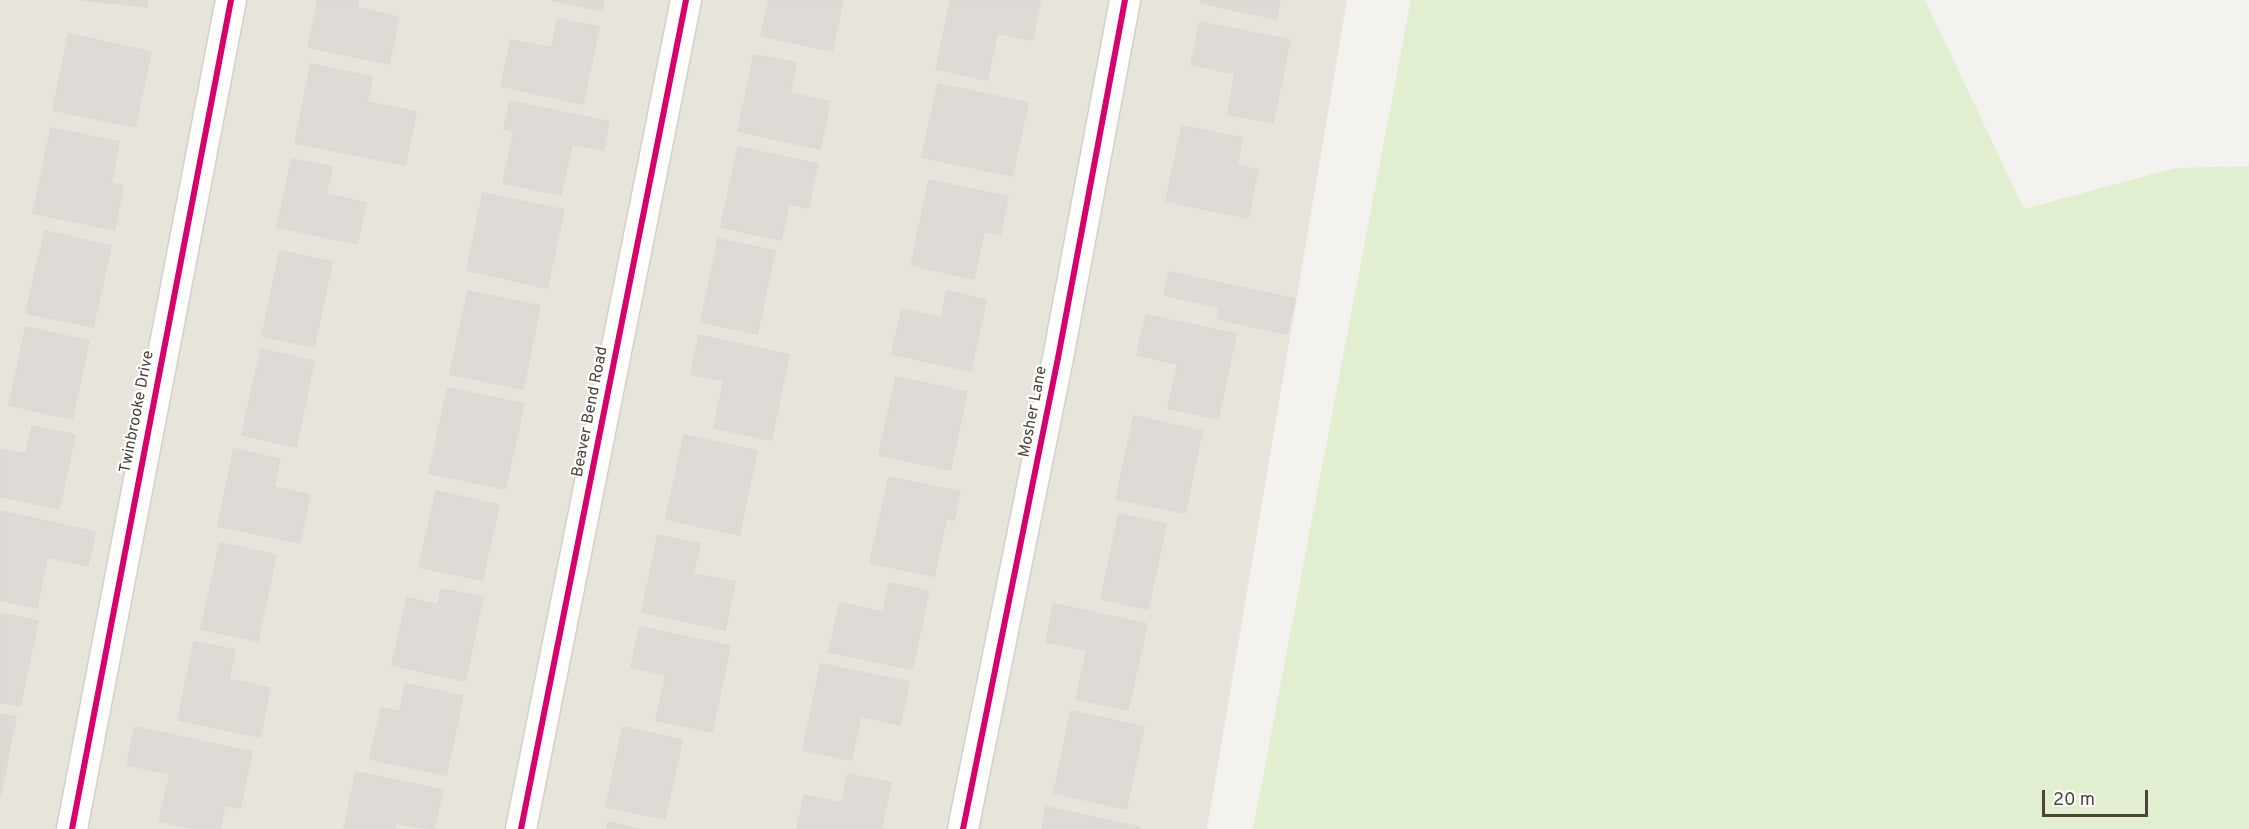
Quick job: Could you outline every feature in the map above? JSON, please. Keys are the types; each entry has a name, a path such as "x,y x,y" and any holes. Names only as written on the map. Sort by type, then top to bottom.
{"street":[{"name":"Twinbrooke Drive","path":"72,829 231,0"},
{"name":"Beaver Bend Road","path":"521,829 686,0"},
{"name":"Mosher Lane","path":"963,829 1063,335 1125,0"}],"shaded area":[{"path":"0,0 1347,0 1207,829 0,829"}],"green space":[{"path":"1411,0 1925,0 2024,209 2175,168 2249,166 2249,829 1253,829"}],"building":[{"path":"83,0 148,0 147,7"},
{"path":"318,0 359,0 357,8 399,17 389,64 308,47"},
{"path":"552,0 604,0 602,11"},
{"path":"769,0 843,0 832,51 761,36"},
{"path":"951,0 1041,0 1032,40 997,33 987,80 936,69"},
{"path":"1201,0 1280,0 1276,19 1201,3"},
{"path":"558,19 599,27 583,104 501,86 511,40 552,48"},
{"path":"1200,22 1290,40 1273,123 1228,114 1235,74 1191,64"},
{"path":"69,34 151,52 135,127 53,110"},
{"path":"754,55 796,63 790,93 830,102 820,149 738,131"},
{"path":"311,64 372,77 367,102 416,112 405,165 295,143"},
{"path":"938,84 1028,103 1012,176 922,157"},
{"path":"510,101 609,122 603,150 572,144 561,195 503,183 514,132 504,129"},
{"path":"1182,126 1242,138 1237,165 1258,170 1248,218 1166,201"},
{"path":"51,128 119,142 111,183 123,186 115,230 33,213"},
{"path":"738,147 818,164 808,208 789,204 781,240 721,227"},
{"path":"292,159 332,167 326,194 366,203 357,244 277,227"},
{"path":"929,180 1008,197 1000,235 984,231 974,279 911,265"},
{"path":"483,193 564,210 547,288 467,270"},
{"path":"45,231 111,246 93,327 26,313"},
{"path":"718,239 775,251 757,334 701,322"},
{"path":"280,251 332,262 314,347 262,336"},
{"path":"1169,272 1295,299 1287,334 1217,319 1219,307 1164,295"},
{"path":"468,291 540,306 523,389 450,374"},
{"path":"947,291 986,300 971,371 892,354 902,309 941,318"},
{"path":"1146,315 1236,334 1218,419 1168,408 1178,364 1137,355"},
{"path":"26,327 89,341 72,419 9,405"},
{"path":"699,335 789,355 771,440 714,428 724,381 691,374"},
{"path":"261,349 314,361 296,447 242,435"},
{"path":"896,377 967,392 950,470 879,455"},
{"path":"448,388 524,404 505,489 429,473"},
{"path":"1134,416 1202,431 1185,513 1116,499"},
{"path":"32,426 75,435 59,509 0,496 0,449 26,454"},
{"path":"684,435 757,451 739,535 666,519"},
{"path":"234,449 280,459 274,487 310,495 300,543 218,526"},
{"path":"889,477 960,492 954,520 946,519 934,576 870,563"},
{"path":"436,491 499,505 482,580 419,567"},
{"path":"0,511 95,532 88,566 47,557 37,608 0,600"},
{"path":"1119,514 1166,524 1148,609 1101,599"},
{"path":"658,535 700,544 693,574 735,582 725,630 642,612"},
{"path":"220,543 276,555 258,641 201,629"},
{"path":"889,583 929,591 912,669 829,652 840,603 883,612"},
{"path":"441,589 483,597 465,681 392,665 407,598 438,605"},
{"path":"1054,604 1147,624 1128,710 1076,699 1087,650 1046,642"},
{"path":"0,613 38,621 20,706 0,702"},
{"path":"640,627 730,646 712,732 656,720 666,675 631,667"},
{"path":"194,642 235,650 229,679 270,688 260,737 178,720"},
{"path":"821,664 909,682 900,725 861,716 851,760 803,750"},
{"path":"406,684 463,696 446,775 370,759 381,708 400,712"},
{"path":"1071,711 1144,727 1126,809 1054,793"},
{"path":"0,714 16,717 0,797"},
{"path":"135,727 252,752 240,808 225,805 220,829 196,829 159,821 170,774 127,765"},
{"path":"623,727 682,740 665,819 606,807"},
{"path":"356,772 443,790 434,829 396,824 395,829 344,829"},
{"path":"848,774 891,783 881,829 797,829 804,795 842,803"},
{"path":"1046,807 1139,827 1139,829 1042,829"},
{"path":"608,822 639,829 607,829"}],"cycle path":[{"path":"72,829 231,0"},
{"path":"521,829 686,0"},
{"path":"963,829 1058,358 1125,0"}]}
